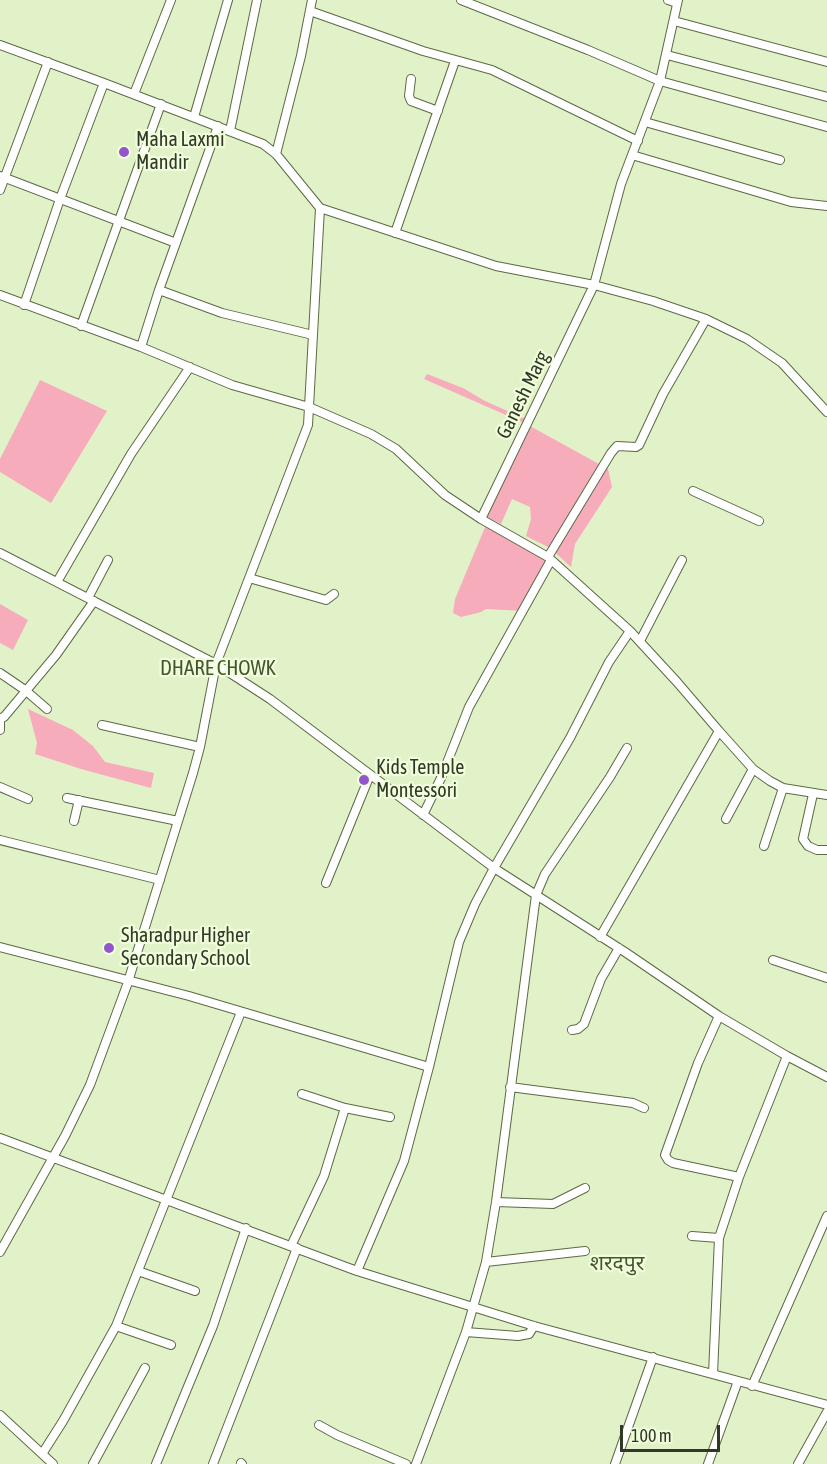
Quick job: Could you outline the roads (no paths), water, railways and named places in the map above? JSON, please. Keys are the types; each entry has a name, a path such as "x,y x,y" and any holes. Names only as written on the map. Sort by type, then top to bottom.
{"street":[{"path":"134,94 171,0"},
{"path":"194,117 228,0"},
{"path":"230,131 257,0"},
{"path":"276,154 296,78 312,0"},
{"path":"461,0 660,81 827,127"},
{"path":"668,0 677,2"},
{"name":"Ganesh Marg","path":"481,519 594,285 621,184 660,81 677,2"},
{"path":"310,11 454,61 492,70 638,141"},
{"path":"674,21 827,62"},
{"path":"0,45 104,82 263,144 276,154 320,208 496,266 594,285 653,301 706,319 747,339 782,363 827,412"},
{"path":"667,55 827,97"},
{"path":"395,233 454,61"},
{"path":"0,190 2,177 48,62"},
{"path":"411,79 409,96 411,101 438,111"},
{"path":"24,304 104,82"},
{"path":"81,326 161,104"},
{"path":"645,122 780,160"},
{"path":"141,348 218,126"},
{"path":"632,155 791,202 827,206"},
{"path":"2,177 176,243"},
{"path":"0,1252 90,1084 129,980 200,747 216,664 308,425 320,208"},
{"path":"159,291 222,314 313,335"},
{"path":"0,295 232,385 309,407 371,434 396,449 445,495 481,519 550,558 640,641 753,769 783,788 827,795"},
{"path":"423,815 441,778 469,707 550,558 611,453 617,446 636,447 639,445 663,394 706,319"},
{"path":"57,582 130,454 190,367"},
{"path":"693,491 759,521"},
{"path":"0,553 216,664 270,699 494,868 619,948 719,1016 827,1077"},
{"path":"0,730 0,718 4,717 56,655 91,600 108,560"},
{"path":"640,641 682,560"},
{"path":"249,578 326,600 334,594"},
{"path":"357,1271 399,1175 429,1067 459,942 475,904 570,738 609,662 630,631"},
{"path":"0,673 47,709"},
{"path":"102,725 200,747"},
{"path":"600,936 719,731"},
{"path":"416,1464 466,1332 486,1262 496,1202 536,895 545,874 627,748"},
{"path":"726,819 753,769"},
{"path":"326,883 370,774"},
{"path":"0,787 28,799"},
{"path":"764,846 783,788"},
{"path":"813,794 803,839 808,846 817,850 827,850"},
{"path":"67,798 178,821"},
{"path":"74,821 78,800"},
{"path":"0,840 160,880"},
{"path":"0,947 129,980 429,1067"},
{"path":"572,1030 584,1024 601,979 619,948"},
{"path":"773,960 827,978"},
{"path":"42,1454 116,1326 241,1012"},
{"path":"719,1016 698,1063 666,1155 673,1163 739,1177"},
{"path":"713,1374 719,1238 739,1177 787,1056"},
{"path":"510,1087 633,1103 644,1108"},
{"path":"302,1094 345,1108 390,1117"},
{"path":"213,1464 294,1247 324,1176 345,1108"},
{"path":"0,1138 357,1271 534,1326 827,1405"},
{"path":"496,1202 553,1204 585,1188"},
{"path":"752,1386 827,1216"},
{"path":"156,1464 213,1326 246,1228"},
{"path":"692,1236 719,1238"},
{"path":"486,1262 585,1251"},
{"path":"138,1271 195,1291"},
{"path":"116,1326 171,1345"},
{"path":"466,1332 518,1336 529,1334 534,1326"},
{"path":"615,1464 652,1358"},
{"path":"93,1464 145,1368"},
{"path":"708,1464 738,1382"},
{"path":"798,1464 827,1412"},
{"path":"0,1415 53,1464"},
{"path":"319,1425 406,1464"}],"place":[{"name":"Maha Laxmi Mandir","path":"124,152"},
{"name":"Kids Temple Montessori","path":"364,780"},
{"name":"Sharadpur Higher Secondary School","path":"109,948"}],"district":[{"name":"DHARE CHOWK","path":"218,668"},
{"name":"शरदपुर","path":"617,1263"}]}
